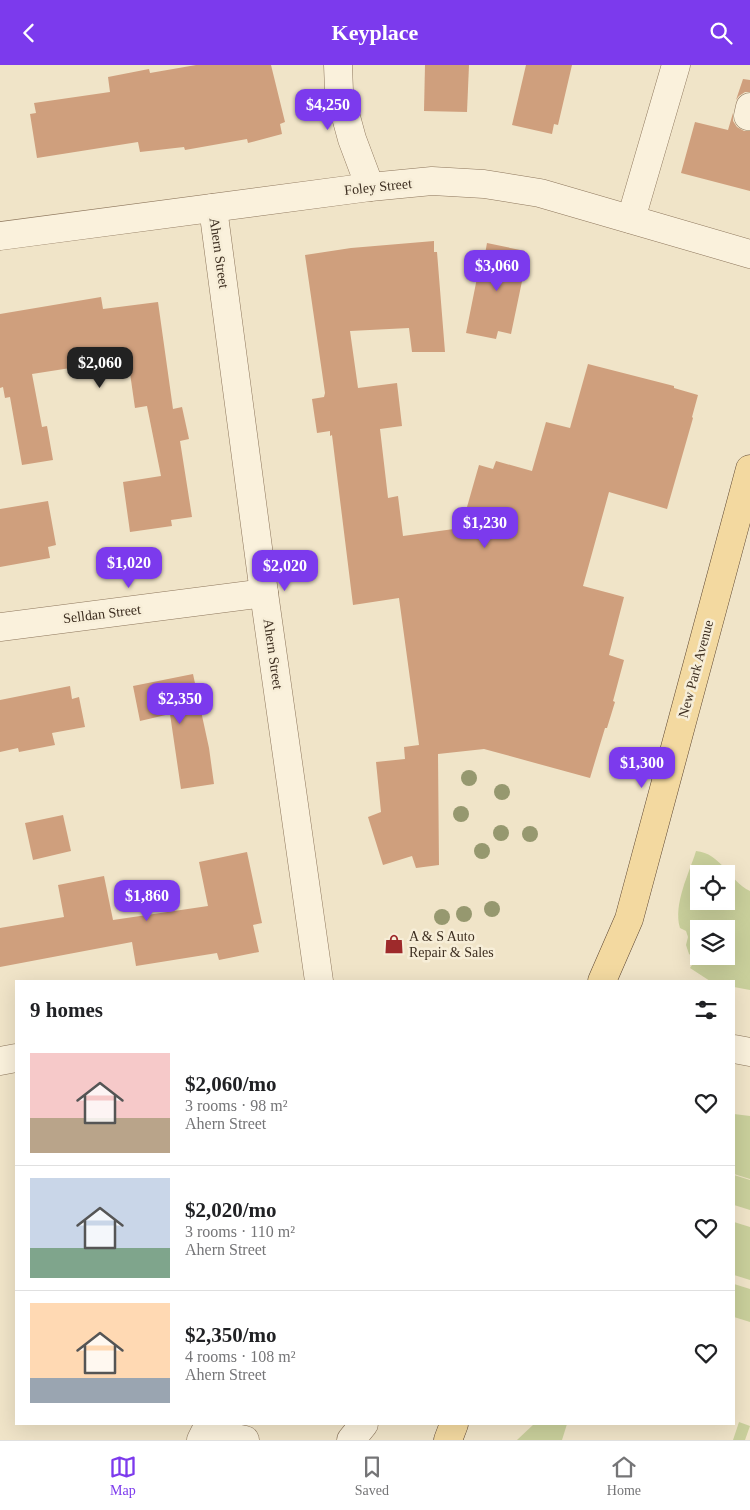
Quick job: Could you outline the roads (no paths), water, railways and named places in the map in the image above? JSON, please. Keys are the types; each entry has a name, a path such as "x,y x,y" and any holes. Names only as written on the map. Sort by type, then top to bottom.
{"main road":[{"name":"New Park Avenue","path":"602,980 629,919 750,469"},
{"path":"448,1440 454,1425"}],"street":[{"path":"338,65 339,91 352,139 370,187"},
{"path":"631,219 676,65"},
{"name":"Foley Street","path":"0,236 370,187 432,181 484,184 540,193 750,254"},
{"name":"Ahern Street","path":"213,208 264,593 320,980"},
{"name":"Selldan Street","path":"0,627 264,593"},
{"path":"735,1049 750,1052"},
{"path":"0,1061 15,1059"},
{"path":"351,1440 363,1425"},
{"path":"201,1440 204,1432 245,1440"}],"place":[{"name":"A & S Auto Repair & Sales","path":"394,944"}]}
